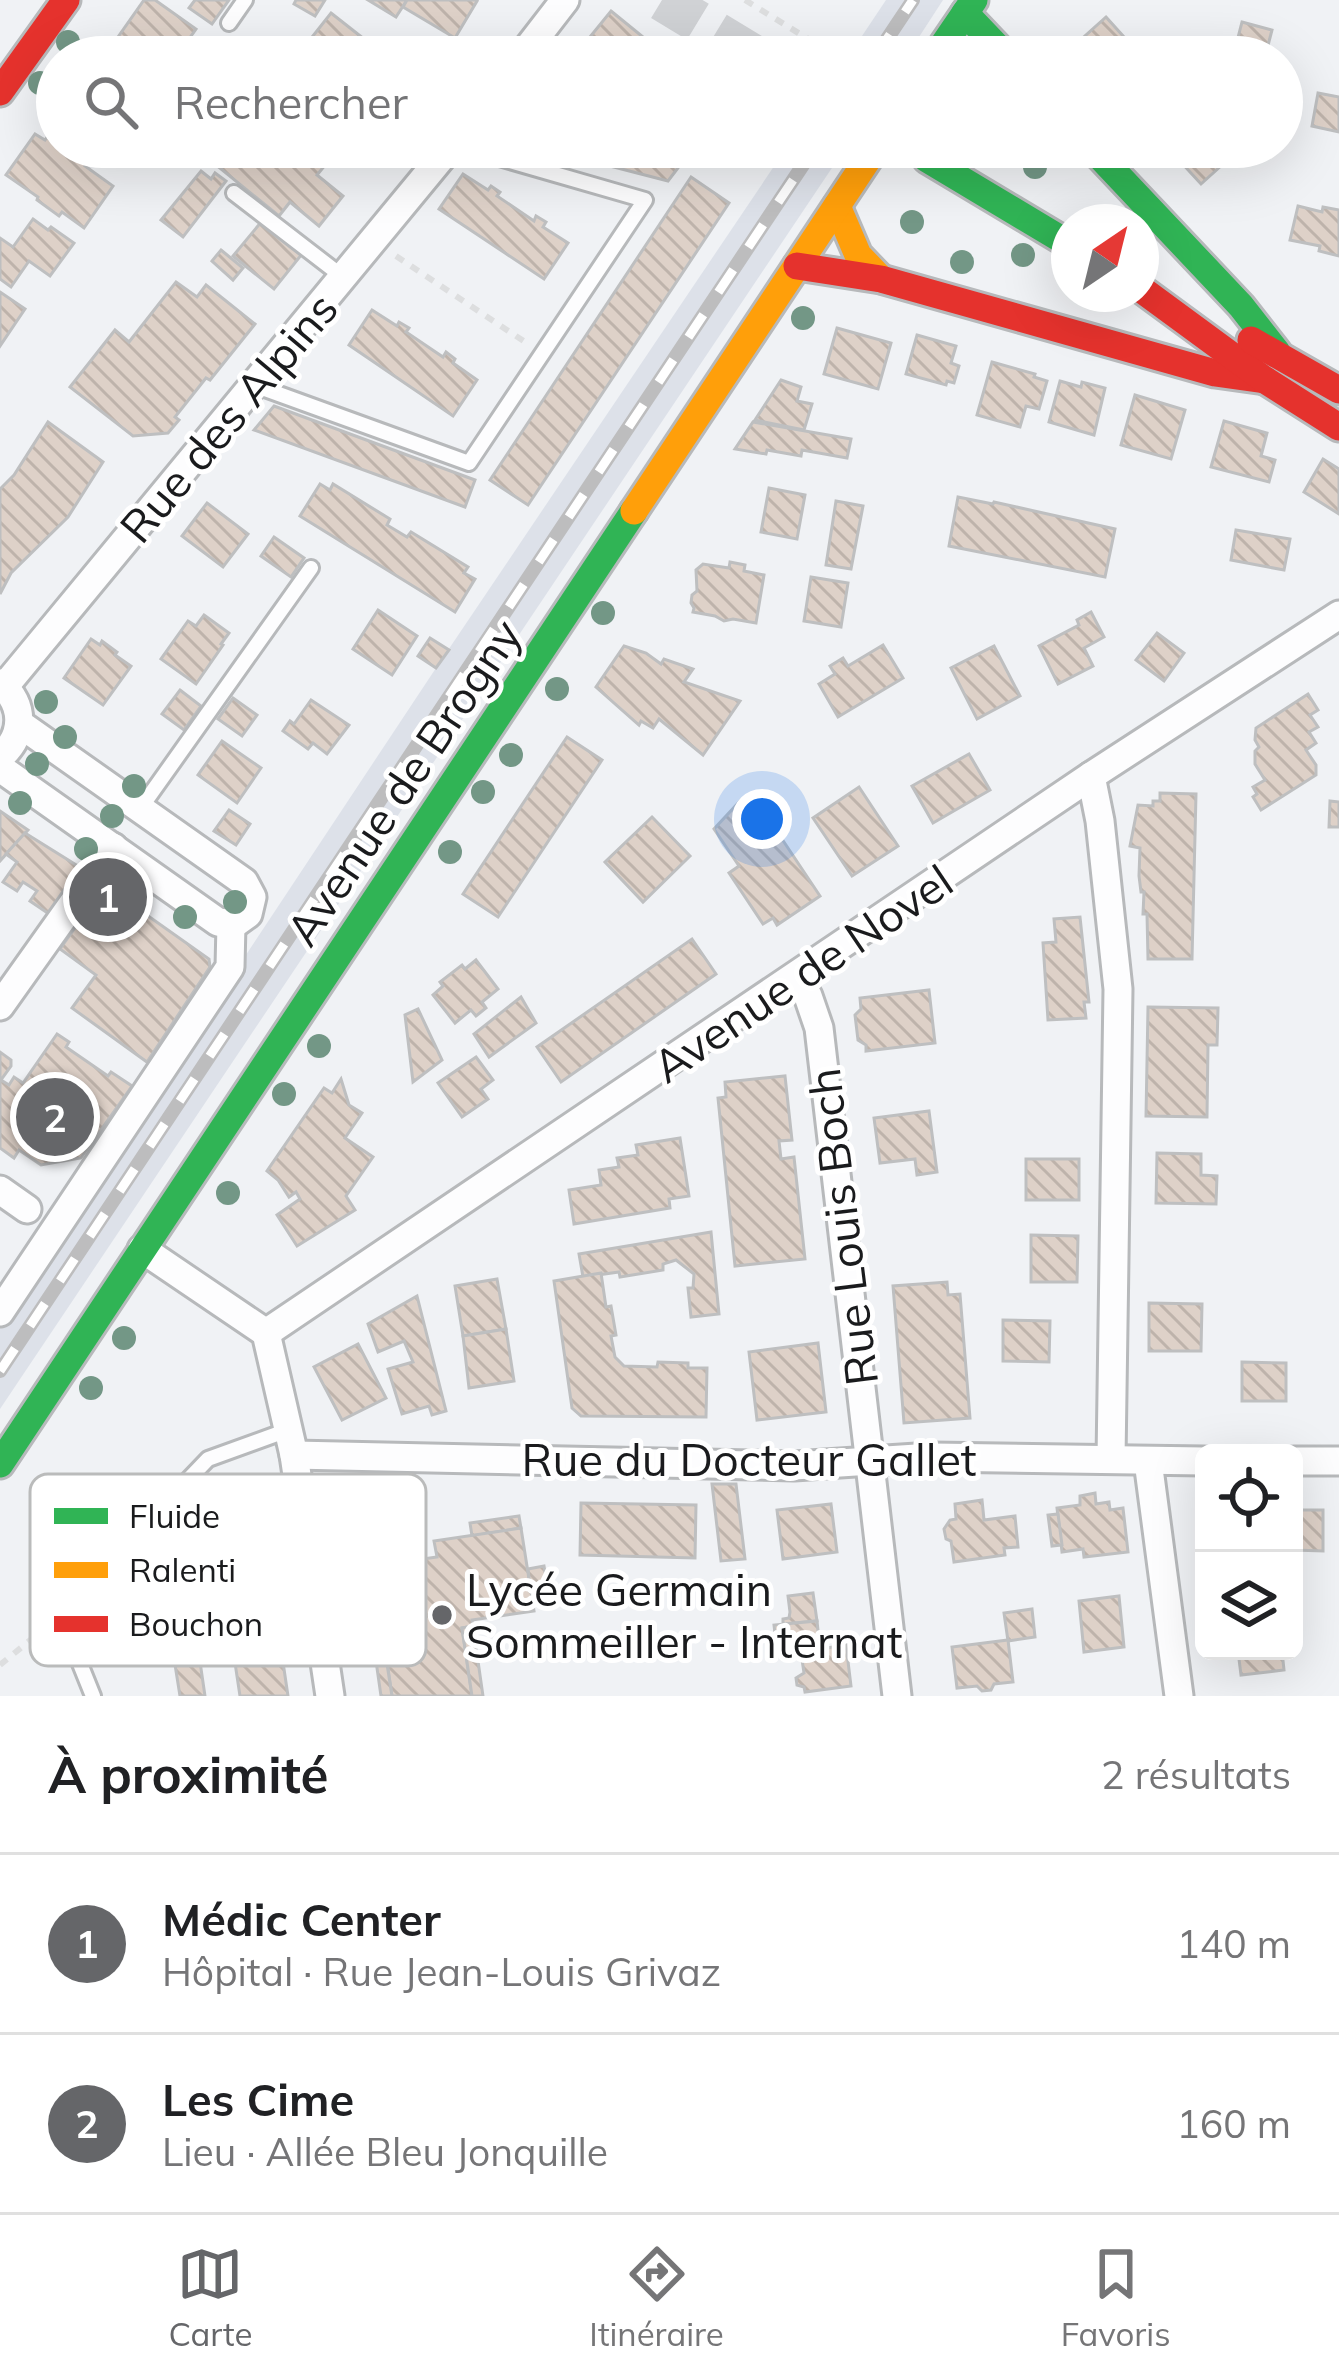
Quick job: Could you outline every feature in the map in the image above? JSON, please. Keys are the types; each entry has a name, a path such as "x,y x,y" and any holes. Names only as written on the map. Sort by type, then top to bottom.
{"main road":[{"path":"40,36 66,0"},
{"path":"949,36 969,6 991,36"},
{"path":"0,92 36,42"},
{"name":"Avenue de Brogny","path":"0,1464 862,168"},
{"path":"941,168 1051,233"},
{"path":"1111,168 1241,306 1276,352"},
{"path":"837,206 858,255 881,279"},
{"path":"797,266 881,279 1215,373 1265,380"},
{"path":"1159,297 1276,352 1339,390"},
{"path":"1159,301 1265,380 1339,427"}],"street":[{"path":"537,36 565,0"},
{"name":"Rue des Alpins","path":"3,685 433,168"},
{"name":"Avenue de Novel","path":"266,1334 1091,776 1339,615"},
{"path":"0,758 14,743 20,724 17,704 3,685"},
{"path":"0,768 218,922 242,920 252,906 244,882 20,724"},
{"path":"1091,776 1118,989 1111,1459"},
{"path":"0,1006 113,847"},
{"path":"0,1312 230,968 231,924"},
{"name":"Rue Louis Boch","path":"796,977 819,1028 897,1696"},
{"path":"0,1190 27,1209"},
{"path":"142,1250 266,1334 296,1474"},
{"name":"Rue du Docteur Gallet","path":"291,1443 794,1466 932,1457 1195,1461"},
{"path":"1148,1461 1179,1696"},
{"path":"1303,1461 1339,1461"},
{"path":"325,1666 330,1696"}],"lane":[{"path":"229,23 245,0"},
{"path":"254,385 469,463 645,200 533,168"},
{"path":"234,193 344,277"},
{"path":"140,808 311,568"},
{"path":"194,1474 208,1459 291,1443"},
{"path":"78,1666 93,1696"}],"path":[{"path":"745,0 803,36"},
{"path":"373,241 542,353"},
{"path":"0,1665 30,1640"}],"shaded area":[{"path":"886,0 943,0 920,36 862,36"},
{"path":"773,168 832,168 0,1409 0,1326"}],"building":[{"path":"144,0 155,0 196,29 191,36 119,36"},
{"path":"195,0 229,0 212,24 189,8"},
{"path":"296,0 325,0 315,16 294,4"},
{"path":"368,0 407,0 396,17"},
{"path":"407,0 477,1 456,36 403,7"},
{"path":"611,11 642,36 591,36"},
{"path":"331,13 360,36 313,36"},
{"path":"1106,17 1123,36 1085,36"},
{"path":"1242,22 1272,30 1270,36 1238,36"},
{"path":"1318,93 1339,97 1339,132 1312,126"},
{"path":"35,134 36,168 88,168 113,186 84,228 62,212 59,216 6,175"},
{"path":"220,168 323,168 317,175 343,196 319,226 290,202 279,216"},
{"path":"618,168 678,168 668,181"},
{"path":"1186,168 1219,168 1201,184"},
{"path":"201,171 211,179 215,173 226,181 183,237 161,220"},
{"path":"463,174 488,190 491,186 500,192 497,196 534,221 536,216 546,222 543,227 568,243 544,279 439,209"},
{"path":"691,177 729,203 528,505 490,480"},
{"path":"1298,206 1322,212 1323,207 1339,210 1339,256 1319,251 1320,246 1290,240"},
{"path":"33,219 74,243 50,276 29,261 11,287 0,279 0,238 13,247"},
{"path":"262,221 302,254 274,289 233,256"},
{"path":"221,250 243,268 233,280 212,261"},
{"path":"176,282 197,297 206,285 255,324 210,380 206,378 168,433 133,436 70,387 115,330 129,342"},
{"path":"0,292 25,309 0,346"},
{"path":"372,310 409,328 406,332 443,357 446,352 477,380 453,416 349,345"},
{"path":"837,328 891,343 878,389 824,374"},
{"path":"917,335 956,346 951,363 959,366 954,383 906,374"},
{"path":"992,362 1047,381 1039,409 1026,406 1020,427 977,415"},
{"path":"781,380 801,387 797,401 812,404 804,430 755,420"},
{"path":"1060,381 1105,388 1094,435 1049,422"},
{"path":"1135,395 1185,410 1171,459 1121,445"},
{"path":"274,406 475,480 465,507 254,430"},
{"path":"1224,421 1267,433 1261,456 1275,460 1269,482 1211,467"},
{"path":"48,422 103,462 68,517 11,573 0,594 0,489"},
{"path":"753,422 851,439 847,458 802,450 801,456 735,449"},
{"path":"1323,459 1339,469 1339,514 1304,492"},
{"path":"320,484 330,490 333,484 390,519 387,525 407,537 411,532 468,567 464,573 475,579 455,612 300,516"},
{"path":"769,488 805,495 797,539 761,532"},
{"path":"958,497 1115,529 1105,577 949,546"},
{"path":"836,501 863,506 851,569 826,565"},
{"path":"207,503 248,534 223,567 182,536"},
{"path":"1236,530 1290,539 1284,570 1231,560"},
{"path":"274,537 304,558 291,577 261,556"},
{"path":"730,562 764,575 756,623 693,612 696,570 703,564 729,568"},
{"path":"811,577 848,583 841,627 804,621"},
{"path":"378,610 417,636 392,675 353,649"},
{"path":"1091,612 1104,637 1084,648 1093,666 1058,684 1039,646 1079,625 1077,620"},
{"path":"204,615 229,633 196,684 161,659 188,621 196,626"},
{"path":"1157,633 1184,653 1164,681 1136,660"},
{"path":"430,638 449,650 436,668 418,656"},
{"path":"91,639 100,645 102,641 131,666 103,705 64,678"},
{"path":"883,645 903,678 838,717 819,684 835,674 830,666 843,658 848,666"},
{"path":"624,646 661,664 664,659 693,669 684,682 740,701 703,755 659,719 653,728 641,721 639,725 596,687"},
{"path":"994,646 1020,696 977,719 951,668"},
{"path":"180,690 201,706 184,730 162,714"},
{"path":"1308,694 1318,710 1310,715 1318,727 1309,732 1316,743 1306,750 1316,765 1316,775 1261,810 1253,797 1257,794 1253,787 1265,780 1255,764 1256,728"},
{"path":"233,698 257,715 242,736 218,719"},
{"path":"311,700 349,725 327,754 313,743 308,749 283,731"},
{"path":"567,737 602,760 498,917 463,894"},
{"path":"222,741 261,768 237,803 198,775"},
{"path":"969,754 990,790 933,823 912,786"},
{"path":"859,787 898,846 852,876 813,818"},
{"path":"1160,793 1196,794 1192,959 1148,959 1140,848 1130,846 1138,805 1153,806 1153,801 1160,801"},
{"path":"741,800 772,846 782,839 820,896 777,925 773,918 763,924 729,873 739,866 714,829"},
{"path":"1330,801 1339,802 1339,827 1329,827"},
{"path":"229,810 250,824 236,845 214,831"},
{"path":"0,811 28,830 0,861"},
{"path":"652,817 690,856 643,902 605,862"},
{"path":"25,833 81,868 49,914 30,901 37,891 23,882 17,891 3,882 17,862 6,854"},
{"path":"110,889 209,959 210,967 147,1062 72,1008 96,975 60,949 101,891"},
{"path":"1080,917 1089,1002 1084,1002 1086,1018 1048,1020 1043,943 1056,942 1054,919"},
{"path":"692,939 716,974 561,1082 537,1047"},
{"path":"476,960 498,989 482,1002 486,1008 476,1016 471,1010 455,1023 433,995 443,986 440,982"},
{"path":"929,990 935,1043 866,1051 858,1040 855,1015 861,1009 860,998"},
{"path":"521,997 536,1023 489,1057 474,1034"},
{"path":"1148,1007 1218,1008 1217,1045 1208,1045 1207,1117 1146,1116"},
{"path":"418,1009 442,1060 413,1082 405,1015"},
{"path":"57,1034 69,1042 66,1047 108,1076 111,1072 132,1086 81,1158 41,1165 19,1150 14,1158 0,1148 0,1052 11,1060 1,1080 9,1085 14,1077 23,1083"},
{"path":"476,1057 493,1080 481,1089 488,1099 462,1117 438,1083"},
{"path":"785,1076 792,1140 779,1141 781,1159 794,1157 805,1259 735,1266 718,1098 726,1097 725,1082"},
{"path":"341,1079 349,1105 362,1113 345,1138 373,1157 346,1196 355,1210 297,1246 277,1215 300,1199 296,1192 289,1197 267,1171 324,1088 332,1093"},
{"path":"929,1111 937,1172 917,1175 915,1159 880,1163 874,1118"},
{"path":"680,1138 689,1196 669,1199 670,1208 574,1224 569,1190 601,1185 599,1170 619,1167 617,1158 638,1155 636,1145"},
{"path":"1157,1153 1201,1154 1201,1175 1217,1176 1216,1204 1156,1203"},
{"path":"1026,1159 1079,1159 1079,1200 1026,1200"},
{"path":"711,1232 719,1314 691,1317 688,1288 693,1288 694,1274 676,1260 663,1264 663,1270 583,1277 579,1254"},
{"path":"1031,1235 1078,1236 1077,1282 1031,1282"},
{"path":"601,1273 616,1335 611,1336 615,1357 624,1366 657,1367 658,1362 707,1368 706,1417 581,1416 572,1408 554,1281"},
{"path":"497,1279 506,1329 463,1336 455,1286"},
{"path":"947,1282 948,1295 960,1294 970,1418 904,1423 893,1286"},
{"path":"417,1296 446,1411 432,1415 429,1406 402,1414 388,1369 413,1362 404,1341 378,1352 368,1324"},
{"path":"1149,1303 1202,1304 1201,1351 1149,1351"},
{"path":"1003,1320 1050,1321 1049,1362 1003,1361"},
{"path":"506,1329 514,1381 469,1388 463,1336"},
{"path":"818,1343 826,1412 757,1420 749,1352"},
{"path":"358,1344 386,1398 342,1420 314,1367"},
{"path":"1242,1362 1286,1363 1286,1401 1242,1401"},
{"path":"712,1484 736,1484 745,1559 721,1561"},
{"path":"1095,1493 1096,1504 1109,1502 1110,1510 1123,1508 1128,1552 1084,1557 1083,1549 1062,1552 1057,1508 1080,1505 1080,1496"},
{"path":"982,1500 984,1520 1015,1516 1018,1547 1004,1548 1005,1555 954,1562 944,1529 956,1519 955,1504"},
{"path":"581,1503 696,1505 695,1558 580,1555"},
{"path":"831,1504 837,1552 783,1559 777,1510"},
{"path":"1303,1510 1323,1510 1323,1551 1303,1550"},
{"path":"1058,1514 1062,1545 1052,1546 1048,1515"},
{"path":"519,1516 521,1528 472,1536 470,1523"},
{"name":"Lycée Germain Sommeiller - Internat","path":"521,1528 534,1611 472,1620 473,1626 462,1628 472,1696 392,1696 388,1666 426,1666 426,1559 437,1557 434,1541"},
{"path":"544,1566 547,1584 530,1586 528,1569"},
{"path":"813,1593 817,1621 783,1624 789,1618 788,1596"},
{"path":"1119,1596 1124,1647 1084,1652 1079,1601"},
{"path":"1032,1609 1035,1637 1008,1641 1004,1613"},
{"path":"817,1621 820,1649 846,1645 851,1686 805,1692 797,1685 796,1678 804,1673 799,1639 776,1642 774,1625"},
{"path":"473,1626 483,1696 472,1696 462,1628"},
{"path":"1008,1640 1013,1682 982,1691 977,1686 957,1688 952,1647"},
{"path":"1239,1660 1283,1660 1284,1670 1241,1675"},
{"path":"175,1666 201,1666 205,1696 180,1696"},
{"path":"235,1666 284,1666 288,1696 240,1696"},
{"path":"377,1666 387,1666 392,1696 381,1696"}],"tunnel":[{"path":"662,0 721,36"}],"railway":[{"path":"889,36 913,0"},
{"path":"0,1371 801,168"}],"traffic: fast":[{"path":"949,36 974,0"},
{"path":"965,13 987,36"},
{"path":"942,168 1051,233"},
{"path":"1111,168 1241,306 1277,352"},
{"path":"0,1464 634,511"}],"traffic: slow":[{"path":"634,511 862,168"},
{"path":"837,206 858,255 881,279"}],"traffic: jam":[{"path":"40,36 66,0"},
{"path":"0,92 36,42"},
{"path":"797,266 881,279 1215,373 1265,380"},
{"path":"1159,302 1339,427"},
{"path":"1251,340 1339,390"}],"place":[{"name":"Médic Center","path":"108,897"},
{"name":"Les Cime","path":"55,1117"},
{"name":"Lycée Germain Sommeiller - Internat","path":"442,1615"}]}
